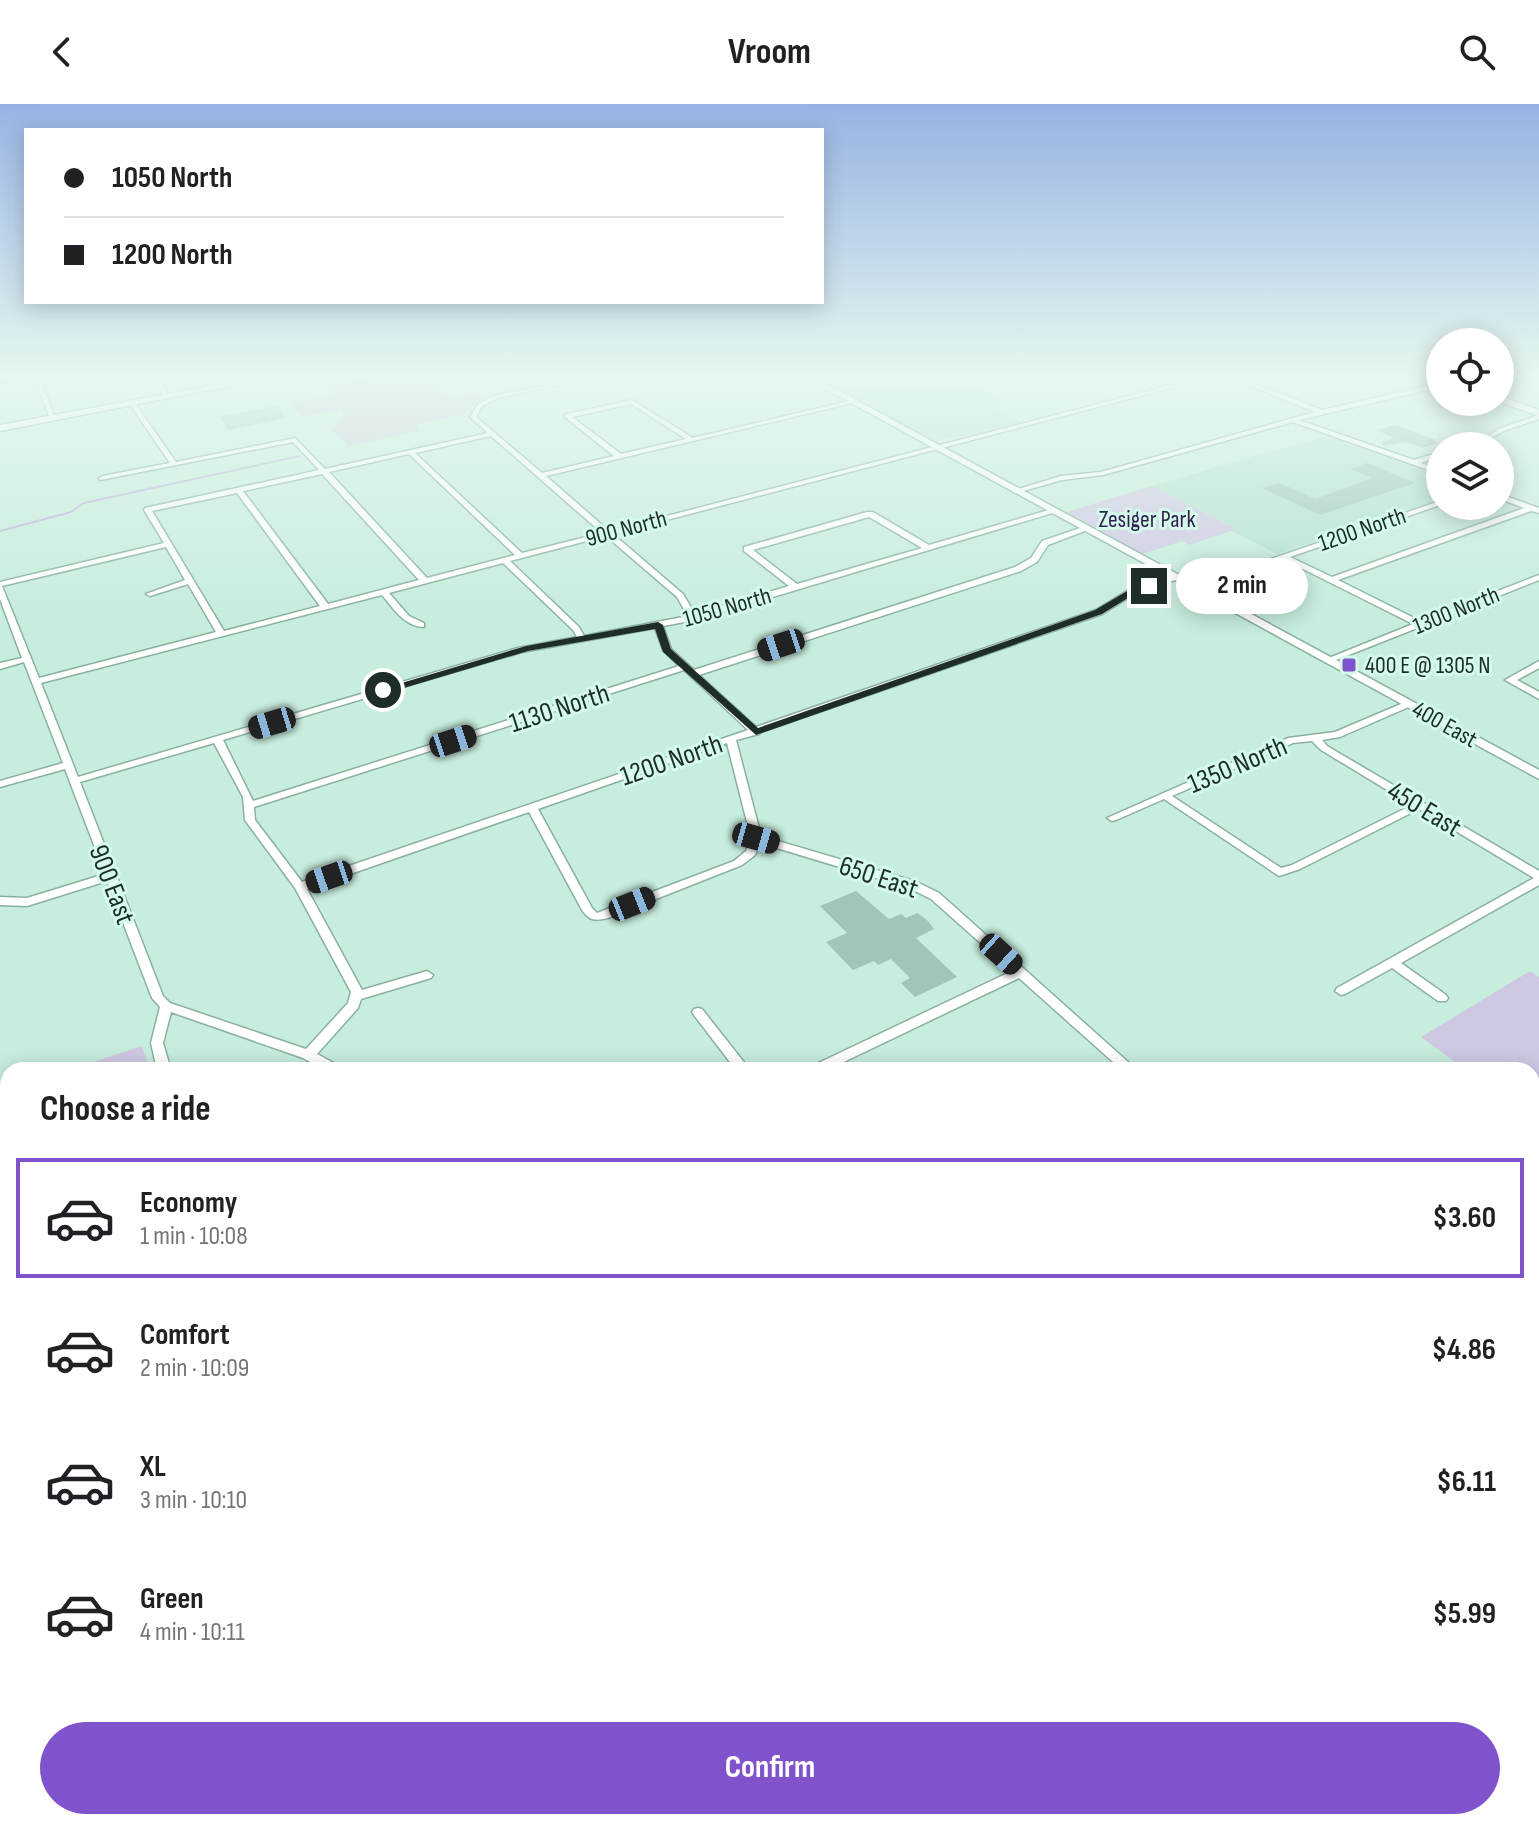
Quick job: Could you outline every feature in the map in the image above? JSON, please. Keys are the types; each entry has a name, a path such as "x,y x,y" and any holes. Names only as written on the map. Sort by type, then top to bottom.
{"main road":[{"name":"400 East","path":"952,456 1539,775"}],"street":[{"path":"168,456 174,464"},
{"path":"103,478 217,456"},
{"path":"311,456 424,580"},
{"path":"221,633 148,510 393,456"},
{"path":"414,456 520,556"},
{"path":"518,456 680,596 693,618"},
{"path":"541,475 626,456"},
{"name":"900 North","path":"36,682 903,456"},
{"path":"1016,491 1061,478 1101,474 1167,456"},
{"path":"1395,456 1426,466"},
{"path":"1416,462 1426,459"},
{"path":"238,489 325,606"},
{"path":"1514,502 1535,510"},
{"name":"1200 North","path":"1193,587 1426,508"},
{"path":"1331,580 1535,510"},
{"name":"1050 North","path":"74,781 521,650 693,618 1055,511"},
{"path":"795,587 747,549 873,514 928,548"},
{"name":"1130 North","path":"250,805 1018,569 1034,560 1045,543 1086,529"},
{"path":"0,586 167,545"},
{"path":"1283,556 1420,624"},
{"path":"504,560 576,629 582,639"},
{"name":"1200 North","path":"300,887 1099,612 1130,593 1175,577"},
{"name":"1300 North","path":"1328,660 1539,577"},
{"path":"150,594 189,581"},
{"name":"900 East","path":"0,586 152,988 166,1006"},
{"path":"383,591 406,618 421,625"},
{"path":"658,625 664,647 756,732"},
{"path":"0,666 27,659"},
{"path":"1539,664 1510,680 1539,696"},
{"name":"1350 North","path":"1112,818 1291,740 1337,735 1408,704"},
{"name":"450 East","path":"1314,737 1324,748 1539,878"},
{"path":"217,739 245,790 250,805 250,820 300,887 358,996"},
{"path":"532,807 588,910 595,917 738,863 751,853 756,838 731,739"},
{"path":"0,784 67,765"},
{"path":"1164,795 1279,872 1296,867 1420,805"},
{"name":"650 East","path":"756,838 921,888 941,900 1118,1062"},
{"path":"0,901 27,902 110,876"},
{"path":"1341,991 1539,878"},
{"path":"1392,962 1442,998"},
{"path":"832,1062 1021,972"},
{"path":"308,1055 354,1005 358,996 427,975"},
{"path":"162,1062 157,1043 166,1006 321,1062"},
{"path":"698,1012 737,1062"}],"shaded area":[{"path":"1257,456 1392,456 1426,469 1426,504 1277,554 1231,531 1236,528 1152,486"}],"green space":[{"name":"Zesiger Park","path":"1152,486 1237,529 1189,545 1182,541 1143,554 1066,512"},
{"path":"1530,971 1539,977 1539,1062 1455,1062 1421,1037"},
{"path":"142,1046 147,1062 93,1062"}],"building":[{"path":"1367,463 1415,483 1320,515 1262,488 1280,483 1315,499 1372,478 1350,469"},
{"path":"856,891 889,919 901,914 906,918 917,913 927,920 934,929 916,938 957,977 915,997 901,983 910,978 891,959 878,965 874,961 853,970 826,942 847,933 820,906"}],"waterway":[{"path":"0,531 71,512 84,503 300,456"}],"place":[{"name":"400 E @ 1305 N","path":"1349,665"}],"route":[{"path":"383,690 526,648 658,625 664,647 756,732 1099,612 1130,593 1149,586"}]}
